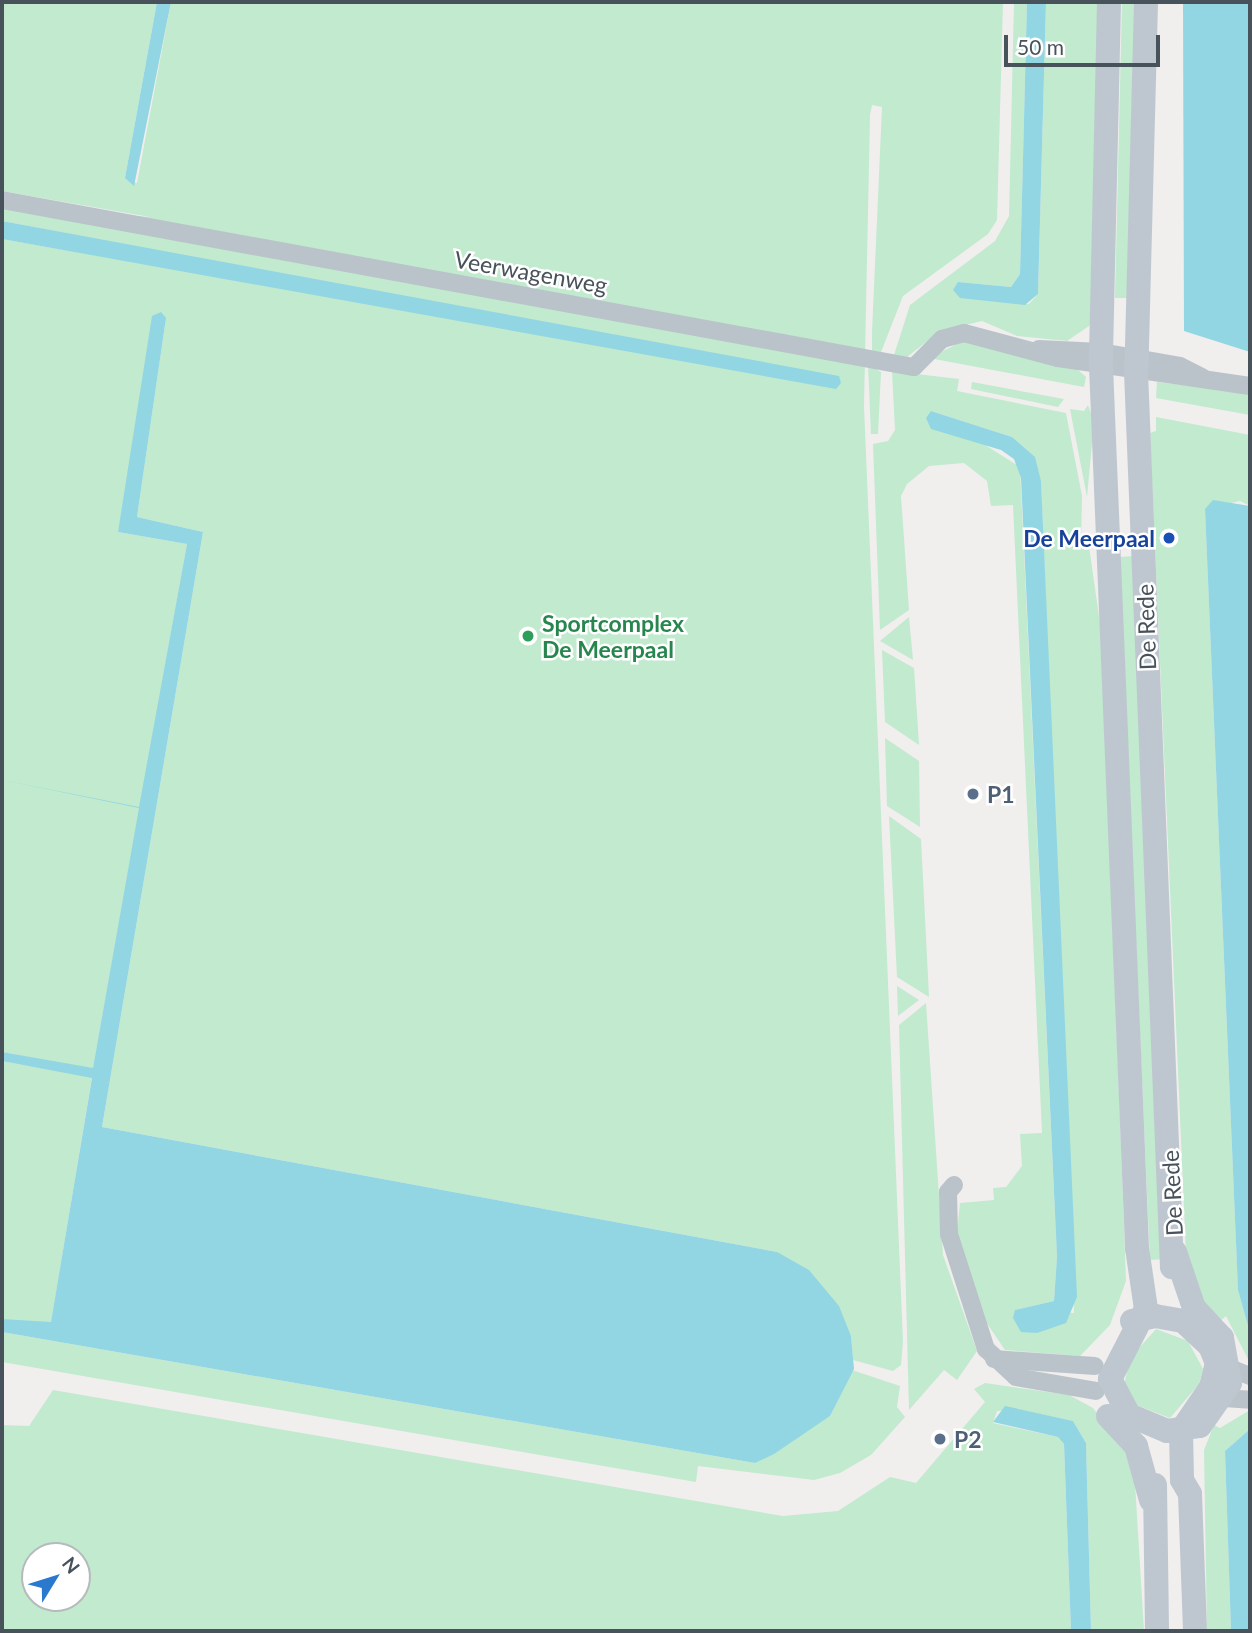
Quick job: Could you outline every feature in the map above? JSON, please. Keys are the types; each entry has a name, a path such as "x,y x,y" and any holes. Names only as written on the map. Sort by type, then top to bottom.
{"main road":[{"name":"De Rede","path":"1109,2 1101,359 1137,1248 1136,1320"},
{"name":"De Rede","path":"1146,2 1136,365 1175,1252 1188,1315"},
{"path":"1188,1315 1222,1338 1232,1369 1224,1398 1190,1428 1135,1430 1107,1415 1104,1392 1096,1366 1104,1344 1136,1320 1188,1315"},
{"path":"1104,1392 1117,1355 1136,1320"},
{"path":"1195,1631 1190,1494 1182,1480 1190,1428 1211,1387 1232,1369"},
{"path":"1135,1430 1152,1500 1157,1631"}],"street":[{"name":"Veerwagenweg","path":"2,200 914,367 942,339 964,333 1250,386"},
{"path":"954,1185 947,1204 953,1254 994,1359 1025,1380 1104,1392"},
{"path":"994,1359 1096,1366"},
{"path":"1224,1398 1250,1400"}],"green space":[{"name":"Sportcomplex De Meerpaal","path":"2,2 157,2 125,178 137,183 171,2 1003,2 997,220 988,234 903,296 881,352 872,351 872,332 882,107 872,105 870,115 864,406 903,1342 901,1365 893,1371 853,1360 851,1336 777,1252 102,1127 203,532 137,517 166,318 118,532 187,544 93,1069 2,1052 2,239 173,269 175,254 2,221 2,206 150,217 2,191"},
{"path":"1014,2 1027,2 1020,274 1011,287 958,282 960,297 1029,304 1038,294 1046,2 1102,2 1095,311 1089,326 1067,341 1017,336 982,321 940,331 907,357 894,355 910,305 995,241 1009,216"},
{"path":"1122,2 1137,2 1129,298 1115,298"},
{"path":"963,341 1077,369 1086,377 1084,387 929,358"},
{"path":"868,364 881,372 878,434 871,434"},
{"path":"892,371 959,379 957,391 1066,413 1082,496 1081,546 1089,546 1102,638 1126,1281 1110,1325 1080,1356 1005,1350 986,1322 957,1234 960,1203 994,1200 993,1188 1006,1187 1022,1166 1020,1134 1042,1133 1013,505 991,506 987,481 964,463 929,466 907,484 901,496 909,610 880,630 873,444 888,441 895,430","holes":["931,411 1012,437 1041,481 1074,1313 1015,1310 1054,1301 1057,1257 1020,467"]},
{"path":"972,382 1064,399 1058,407 971,389"},
{"path":"1157,382 1250,393 1250,415 1156,398"},
{"path":"1088,405 1094,422 1087,497 1070,409 1084,411"},
{"path":"1156,417 1250,435 1250,506 1240,501 1205,509 1238,1290 1250,1333 1250,1363 1226,1316 1219,1322 1206,1307 1186,1254 1150,433 1156,431"},
{"path":"1135,556 1166,1259 1150,1260 1119,557"},
{"path":"909,617 913,660 880,641"},
{"path":"882,650 914,668 919,745 885,722"},
{"path":"885,738 919,761 920,827 887,806"},
{"path":"889,816 921,839 929,997 897,977"},
{"path":"897,986 919,1000 898,1016"},
{"path":"926,1003 943,1255 977,1351 957,1380 944,1370 909,1410 899,1025"},
{"path":"2,1061 92,1077 51,1323 42,1326 2,1319"},
{"path":"1156,1329 1188,1341 1203,1369 1199,1384 1170,1418 1136,1405 1124,1384 1131,1357"},
{"path":"2,1332 755,1463 830,1416 852,1370 900,1386 897,1407 905,1417 871,1455 840,1473 814,1480 698,1466 696,1482 2,1362"},
{"path":"985,1383 1069,1395 1093,1408 1125,1449 1135,1483 1144,1631 1091,1631 1086,1443 1073,1421 1020,1410 997,1411 993,1423 1058,1437 1064,1444 1071,1631 2,1631 2,1425 29,1426 53,1390 783,1516 838,1511 890,1477 916,1483 985,1402 974,1389"},
{"path":"1250,1410 1250,1429 1225,1451 1231,1631 1207,1631 1204,1450 1214,1425 1220,1428"}],"water":[{"path":"157,2 171,2 134,186 125,178"},
{"path":"1027,2 1046,2 1038,294 1025,305 960,298 953,290 958,282 1011,287 1020,274"},
{"path":"1183,2 1250,2 1250,352 1184,331"},
{"path":"2,221 839,376 841,383 836,389 2,239"},
{"path":"161,312 166,318 137,517 203,532 102,1127 777,1252 809,1270 839,1306 851,1336 854,1369 830,1416 774,1454 755,1463 2,1332 2,1319 51,1322 92,1078 2,1061 2,1052 93,1068 139,808 2,780 139,807 187,544 118,532 152,316"},
{"path":"931,411 1012,437 1035,457 1041,481 1077,1297 1066,1323 1037,1333 1021,1332 1013,1318 1015,1310 1054,1301 1057,1257 1021,478 1014,459 1001,450 931,429 926,418"},
{"path":"1213,500 1250,506 1250,1333 1238,1290 1205,509"},
{"path":"1005,1406 1073,1421 1086,1443 1091,1631 1071,1631 1064,1444 1058,1437 993,1422"},
{"path":"1250,1429 1250,1631 1231,1631 1225,1451"}],"place":[{"name":"De Meerpaal","path":"1169,538"},
{"name":"Sportcomplex De Meerpaal","path":"528,636"},
{"name":"P1","path":"973,794"},
{"name":"P2","path":"940,1439"}]}
